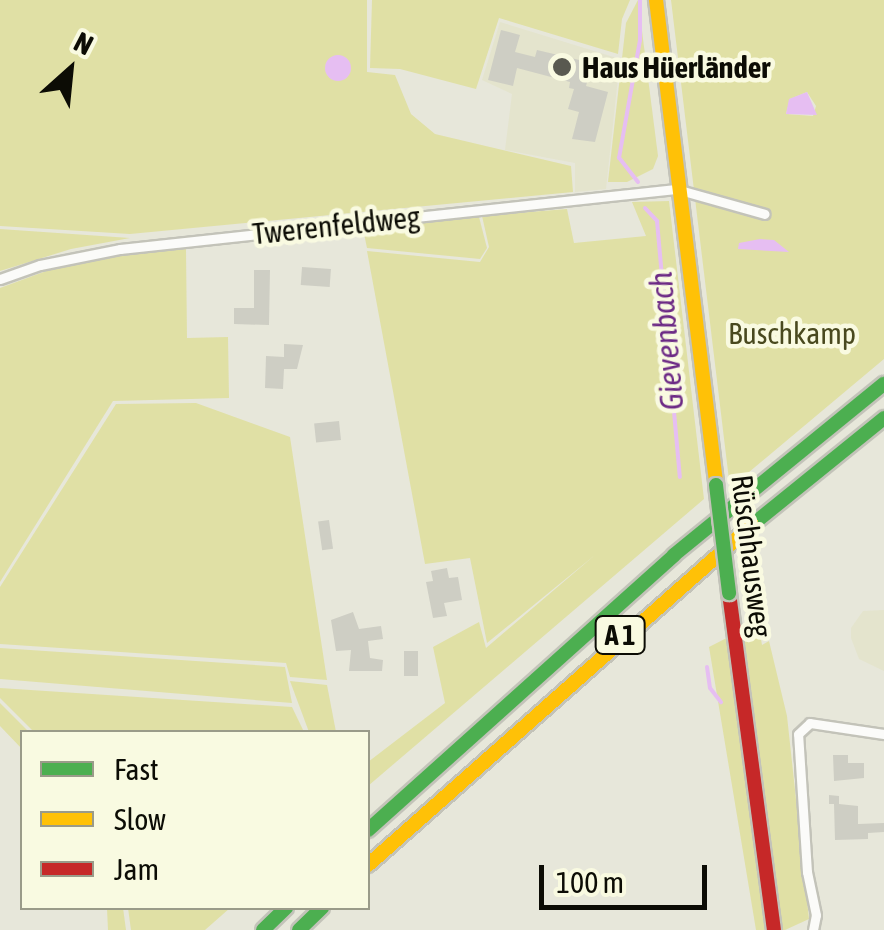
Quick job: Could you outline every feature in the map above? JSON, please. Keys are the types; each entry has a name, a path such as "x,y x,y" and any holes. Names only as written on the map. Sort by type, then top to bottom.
{"main road":[{"name":"Rüschhausweg","path":"656,0 676,190 774,930"},
{"name":"A 1","path":"370,828 660,568 884,384"},
{"name":"A 1","path":"370,863 634,624 884,418"},
{"path":"262,930 284,910"},
{"path":"299,930 320,910"}],"street":[{"path":"676,190 764,214"},
{"name":"Twerenfeldweg","path":"0,279 40,265 120,249 676,190"},
{"path":"813,930 816,914 807,872 798,734 810,723 884,734"}],"shaded area":[{"path":"500,22 620,59 606,189 575,192 575,163 505,150 512,94 482,80"},
{"path":"338,55 348,58 348,78 338,81 328,78 325,68 328,58"},
{"path":"807,92 817,115 786,114 789,99"},
{"path":"774,240 789,252 738,249 739,243"},
{"path":"884,610 884,671 859,659 851,628 863,611"}],"green space":[{"path":"0,0 367,0 367,72 395,75 411,114 435,134 571,166 573,192 130,234 0,226"},
{"path":"372,0 630,0 622,19 618,54 499,18 476,89 400,69 370,68"},
{"path":"638,0 658,156 653,169 627,182 608,182 626,23"},
{"name":"Buschkamp","path":"671,0 884,0 884,359 730,488","holes":["807,92 816,106 813,116 786,114 790,99"]},
{"path":"669,201 704,499 370,784 370,760 445,703 433,647 479,622 486,648 595,555 487,643 470,558 425,564 367,251 480,262 489,247 482,216 567,209 574,243 646,236 632,202"},
{"path":"479,217 487,248 480,259 367,248 362,224"},
{"path":"0,229 130,238 71,249 0,271"},
{"path":"186,249 187,338 228,337 229,398 113,401 0,582 0,288 79,259"},
{"path":"196,403 290,437 327,680 290,677 286,663 0,644 0,587 116,404"},
{"path":"758,622 762,645 769,641 787,716 809,919 785,930 756,930 709,647"},
{"path":"0,648 285,667 292,703 0,679"},
{"path":"290,681 327,685 336,730 308,730"},
{"path":"0,688 292,707 303,730 32,730 0,698"},
{"path":"0,703 27,730 20,730 20,747 0,726"},
{"path":"107,910 123,910 126,930 108,930"},
{"path":"128,910 228,910 205,930 131,930"}],"building":[{"path":"501,30 520,35 515,52 535,57 537,50 592,63 586,86 608,92 595,142 572,139 579,112 568,109 574,89 569,88 570,82 517,68 513,86 488,80"},
{"path":"302,267 331,269 330,287 301,285"},
{"path":"254,270 270,270 269,325 234,324 234,308 254,308"},
{"path":"284,344 303,345 297,369 284,369 283,389 265,388 266,356 284,357"},
{"path":"339,421 341,440 316,443 314,424"},
{"path":"329,520 333,549 322,550 318,522"},
{"path":"447,568 449,578 458,577 462,600 444,603 447,616 433,618 426,582 433,581 431,571"},
{"path":"353,612 359,629 381,626 383,639 368,641 370,658 383,660 382,671 349,671 351,650 336,651 331,620"},
{"path":"404,651 418,651 418,676 404,676"},
{"path":"833,755 848,755 848,763 864,763 864,778 834,781"},
{"path":"829,795 839,796 839,804 858,806 858,824 884,823 884,832 868,833 868,839 835,840 834,804 829,804"}],"waterway":[{"name":"Gievenbach","path":"638,182 619,158 640,40 640,0"},
{"name":"Gievenbach","path":"645,208 657,221 680,477"},
{"name":"Gievenbach","path":"707,667 710,688 721,702"}],"traffic: fast":[{"path":"370,828 674,555 884,384"},
{"path":"752,525 884,418"},
{"path":"716,485 729,593"},
{"path":"263,930 284,910"},
{"path":"299,930 320,910"}],"traffic: slow":[{"path":"656,0 716,485"},
{"path":"370,863 752,525"}],"traffic: jam":[{"path":"729,593 774,930"}],"place":[{"name":"Haus Hüerländer","path":"562,67"}]}
